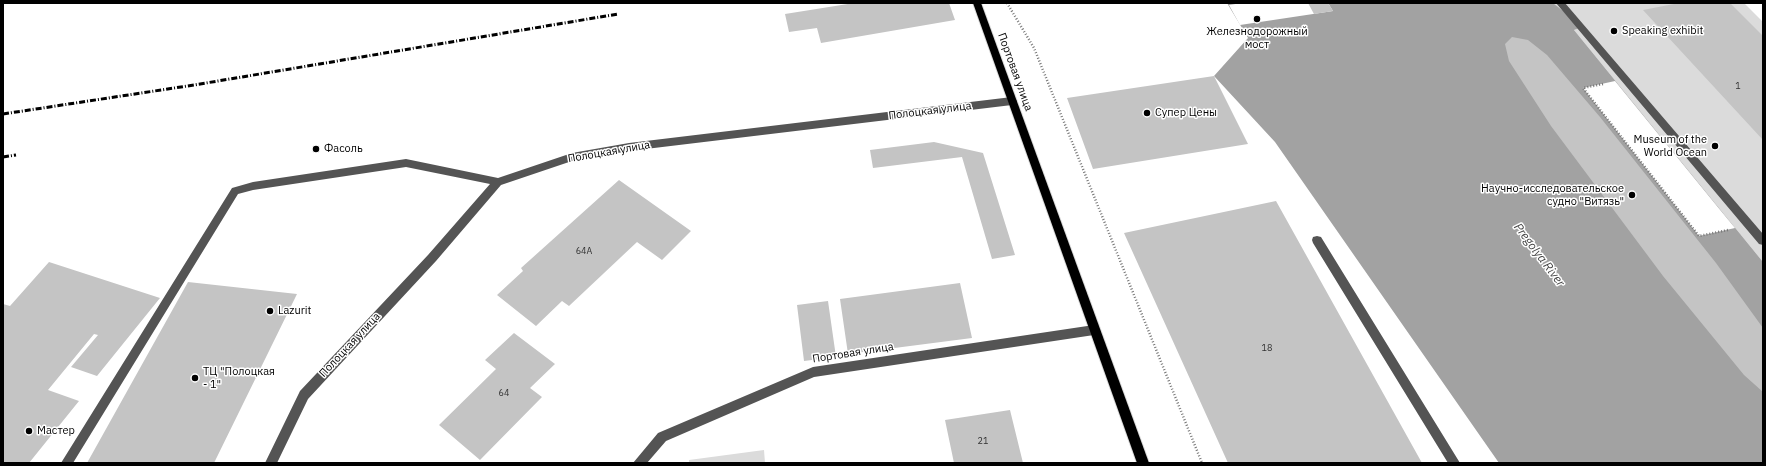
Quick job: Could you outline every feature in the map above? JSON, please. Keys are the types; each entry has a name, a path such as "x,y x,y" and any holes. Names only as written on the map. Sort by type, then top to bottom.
{"main road":[{"name":"Портовая улица","path":"977,3 1142,463"}],"street":[{"path":"1560,3 1763,241"},
{"name":"Полоцкая улица","path":"271,463 304,395 432,258 498,182 572,157 622,148 1012,101"},
{"path":"67,463 235,191 253,186 406,162 498,182"},
{"path":"1317,240 1454,463"},
{"name":"Портовая улица","path":"640,463 662,437 813,372 1094,330"}],"path":[{"path":"1007,3 1034,48 1202,463"},
{"path":"1609,82 1583,88 1699,236 1735,228"}],"shaded area":[{"name":"Museum of the World Ocean","path":"1553,3 1744,3 1763,22 1763,262 1574,30 1578,28"},
{"path":"764,450 765,463 689,463 689,460"}],"water":[{"name":"Pregolya River","path":"1227,3 1553,3 1563,11 1579,28 1574,30 1763,262 1763,463 1499,463 1275,142 1214,76 1248,38"}],"pier":[{"name":"Железнодорожный мост","path":"1242,3 1328,3 1333,11 1240,25 1229,5"},
{"path":"1615,81 1735,228 1699,236 1583,88"}],"building":[{"path":"854,3 949,3 955,20 821,43 817,28 789,32 785,14"},
{"path":"1308,3 1328,3 1333,11 1314,14"},
{"path":"1679,3 1730,3 1763,36 1763,140 1643,10"},
{"name":"Научно-исследовательское судно \"Витязь\"","path":"1512,37 1528,40 1547,55 1600,117 1716,263 1763,328 1763,392 1744,375 1663,276 1551,126 1509,61 1505,44"},
{"path":"1214,76 1248,144 1093,169 1067,98"},
{"path":"934,142 983,153 1015,255 992,259 962,157 873,168 870,150"},
{"path":"619,180 691,231 662,260 637,242 569,306 562,301 536,326 497,295 523,271 521,268"},
{"path":"1276,201 1422,463 1228,463 1124,233"},
{"path":"49,262 160,298 97,376 71,367 98,335 94,334 48,390 79,401 29,463 6,463 3,462 3,304 10,306"},
{"name":"ТЦ \"Полоцкая - 1\"","path":"188,282 297,294 214,463 87,463"},
{"path":"960,283 972,338 848,354 840,299"},
{"path":"828,301 836,357 804,361 797,305"},
{"path":"514,333 555,364 530,388 542,397 480,460 439,425 496,369 485,360"},
{"path":"1010,410 1023,463 954,463 945,420"}],"railway":[{"path":"3,114 194,85 618,14"},
{"path":"3,157 16,155"}],"place":[{"name":"Железнодорожный мост","path":"1257,19"},
{"name":"Speaking exhibit","path":"1614,31"},
{"name":"Супер Цены","path":"1147,113"},
{"name":"Museum of the World Ocean","path":"1715,146"},
{"name":"Фасоль","path":"316,149"},
{"name":"Научно-исследовательское судно \"Витязь\"","path":"1632,195"},
{"name":"Lazurit","path":"270,311"},
{"name":"ТЦ \"Полоцкая - 1\"","path":"195,378"},
{"name":"Мастер","path":"29,431"}]}
